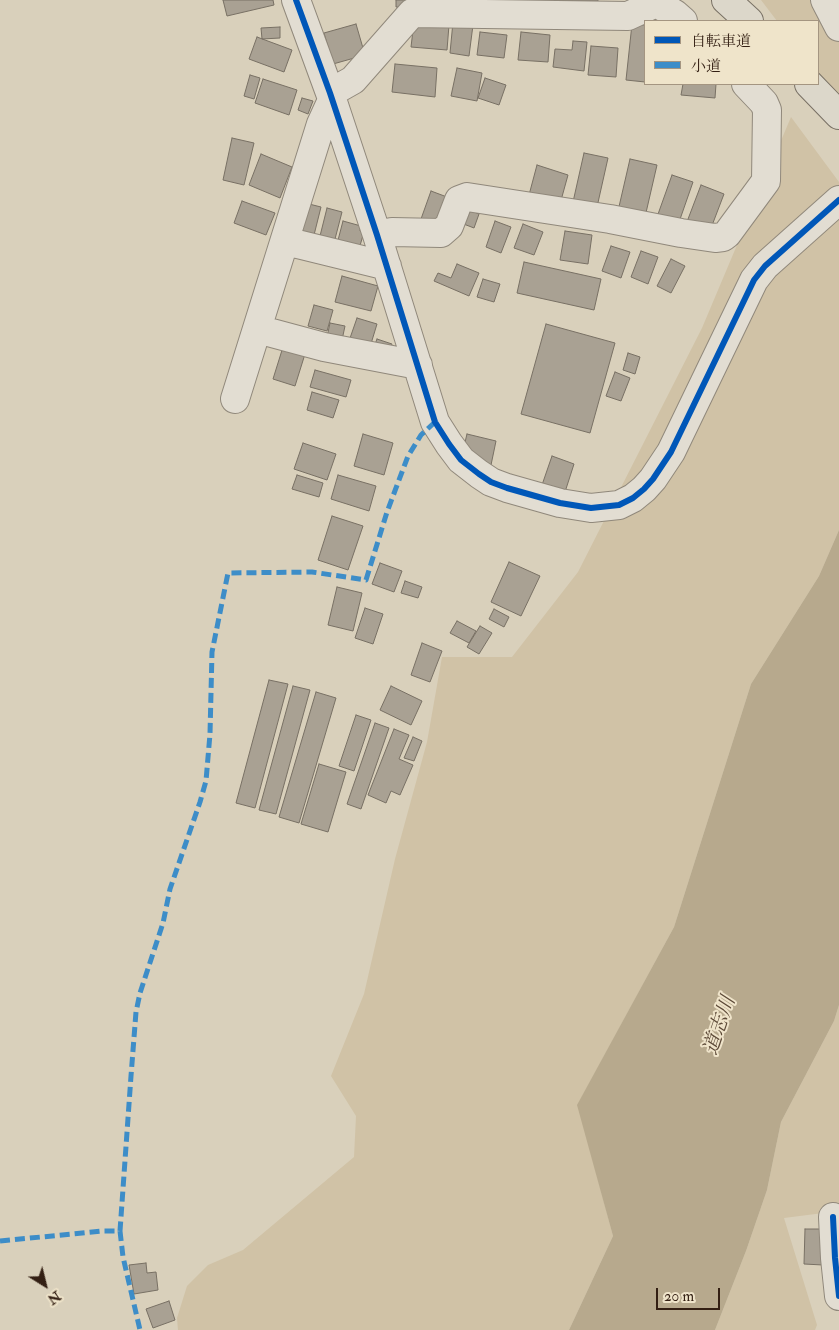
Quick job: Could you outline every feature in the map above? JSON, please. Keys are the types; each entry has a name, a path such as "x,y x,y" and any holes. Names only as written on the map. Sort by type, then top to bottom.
{"highway":[{"path":"726,0 748,20"},
{"path":"810,85 839,115"}],"street":[{"path":"296,0 378,235 435,422 461,460 491,482 507,488 560,503 591,508 619,505 633,498 644,489 671,452 754,280 765,266 839,200"},
{"path":"825,0 839,27"},
{"path":"235,400 331,97 353,80 412,13 628,16 655,1 682,20"},
{"path":"378,235 392,232 441,233 448,226 459,200 467,197 610,219 681,233 715,238 722,237 727,234 766,181 767,110 764,103 747,85"},
{"path":"285,241 387,266"},
{"path":"257,328 324,347 418,366"},
{"path":"833,1217 834,1258 839,1296"}],"shaded area":[{"path":"761,0 839,0 839,96 819,74 819,20 776,20"},
{"path":"791,117 839,182 839,530 819,576 751,684 674,927 578,1104 613,1236 569,1330 178,1330 177,1318 187,1286 208,1265 243,1250 354,1157 356,1116 331,1076 364,994 395,859 427,742 442,657 512,657 578,572 702,328"},
{"path":"839,1005 839,1211 784,1218 817,1325 815,1330 715,1330 746,1251 767,1190 781,1122 834,1021"}],"water":[{"name":"道志川","path":"839,530 839,1005 834,1021 781,1122 767,1190 746,1251 715,1330 569,1330 613,1236 577,1105 674,927 751,684 819,576"}],"building":[{"path":"223,0 273,0 274,5 227,16"},
{"path":"396,0 412,0 412,8 396,7"},
{"path":"545,0 598,0 597,8 545,6"},
{"path":"414,22 449,25 447,50 411,47"},
{"path":"453,22 473,25 469,56 450,53"},
{"path":"356,24 365,55 333,64 324,33"},
{"path":"632,24 644,25 644,82 626,80"},
{"path":"280,27 280,38 262,39 261,28"},
{"path":"480,32 507,35 504,58 477,55"},
{"path":"521,32 550,35 548,62 518,60"},
{"path":"257,37 292,50 284,72 249,59"},
{"path":"573,41 587,42 584,71 553,67 555,49 572,50"},
{"path":"591,46 618,48 616,77 588,75"},
{"path":"395,64 437,68 435,97 392,92"},
{"path":"457,68 482,73 477,101 451,96"},
{"path":"250,75 260,78 254,99 244,96"},
{"path":"485,78 506,85 499,105 478,98"},
{"path":"263,79 297,90 289,115 255,103"},
{"path":"683,85 716,85 715,98 681,95"},
{"path":"302,98 313,101 308,114 298,110"},
{"path":"232,138 254,143 244,185 223,180"},
{"path":"584,153 608,158 597,207 573,202"},
{"path":"261,154 292,167 280,198 249,185"},
{"path":"630,159 657,165 645,217 618,211"},
{"path":"537,165 568,175 560,204 529,195"},
{"path":"672,175 693,182 678,225 657,217"},
{"path":"701,185 724,194 708,236 685,227"},
{"path":"431,191 447,197 437,225 421,219"},
{"path":"242,201 275,213 266,235 234,223"},
{"path":"305,203 321,207 314,235 298,231"},
{"path":"327,208 342,212 335,239 320,236"},
{"path":"467,209 479,214 474,228 461,223"},
{"path":"343,221 361,226 360,231 364,232 359,249 337,244"},
{"path":"495,221 511,227 501,253 486,247"},
{"path":"523,224 543,232 534,255 514,248"},
{"path":"565,231 592,235 588,264 560,260"},
{"path":"611,246 630,252 621,278 602,271"},
{"path":"641,251 658,257 648,284 631,277"},
{"path":"671,259 685,266 671,293 657,286"},
{"path":"524,262 601,279 594,310 517,293"},
{"path":"457,264 479,273 469,296 434,281 438,273 451,278"},
{"path":"342,276 378,286 371,311 335,302"},
{"path":"483,279 500,284 494,302 477,297"},
{"path":"314,305 333,310 327,331 308,326"},
{"path":"357,318 377,324 370,347 349,341"},
{"path":"330,323 345,326 342,340 327,337"},
{"path":"546,324 615,343 590,433 521,414"},
{"path":"377,339 392,344 389,352 374,347"},
{"path":"283,347 305,354 295,386 273,379"},
{"path":"628,353 640,357 635,374 623,370"},
{"path":"315,370 351,380 346,397 310,387"},
{"path":"615,372 630,378 621,401 606,396"},
{"path":"312,392 339,400 333,418 307,410"},
{"path":"363,434 393,443 384,475 354,466"},
{"path":"467,434 496,441 491,465 461,459"},
{"path":"303,443 336,454 327,480 294,469"},
{"path":"552,456 574,464 565,492 542,485"},
{"path":"297,475 323,483 319,497 292,489"},
{"path":"338,475 376,486 369,511 331,499"},
{"path":"332,516 363,526 348,570 318,560"},
{"path":"509,562 540,576 521,616 491,602"},
{"path":"380,563 402,571 394,592 372,584"},
{"path":"405,581 422,587 418,598 401,593"},
{"path":"337,587 362,593 353,631 328,625"},
{"path":"365,608 383,614 373,644 355,638"},
{"path":"494,609 509,617 504,627 489,619"},
{"path":"457,621 476,631 469,643 450,633"},
{"path":"480,626 492,633 479,654 467,647"},
{"path":"422,643 442,651 430,682 411,675"},
{"path":"269,680 288,684 255,808 236,803"},
{"path":"293,686 310,690 276,814 259,810"},
{"path":"391,686 422,701 411,725 380,710"},
{"path":"316,692 336,698 299,823 279,817"},
{"path":"356,715 371,720 354,771 339,766"},
{"path":"375,723 389,728 361,809 347,804"},
{"path":"394,729 409,735 399,759 413,765 400,795 391,791 386,803 368,795"},
{"path":"413,737 422,741 414,761 404,758"},
{"path":"319,764 346,772 328,832 301,824"},
{"path":"805,1229 824,1229 823,1265 804,1264"},
{"path":"146,1263 147,1273 156,1272 158,1290 134,1294 129,1265"},
{"path":"169,1301 175,1320 153,1328 146,1309"}],"marked path":[{"path":"0,1241 120,1231 136,1012 140,993 163,923 170,889 206,781 210,734 212,652 228,573 312,572 366,580 387,512 408,456 421,435 435,422"},
{"path":"120,1231 123,1257 140,1330"}],"cycle path":[{"path":"296,0 330,93 377,235 435,422 461,460 491,482 507,488 560,503 591,508 619,505 633,498 644,489 671,452 754,280 765,266 839,200"},
{"path":"833,1217 839,1296"}]}
